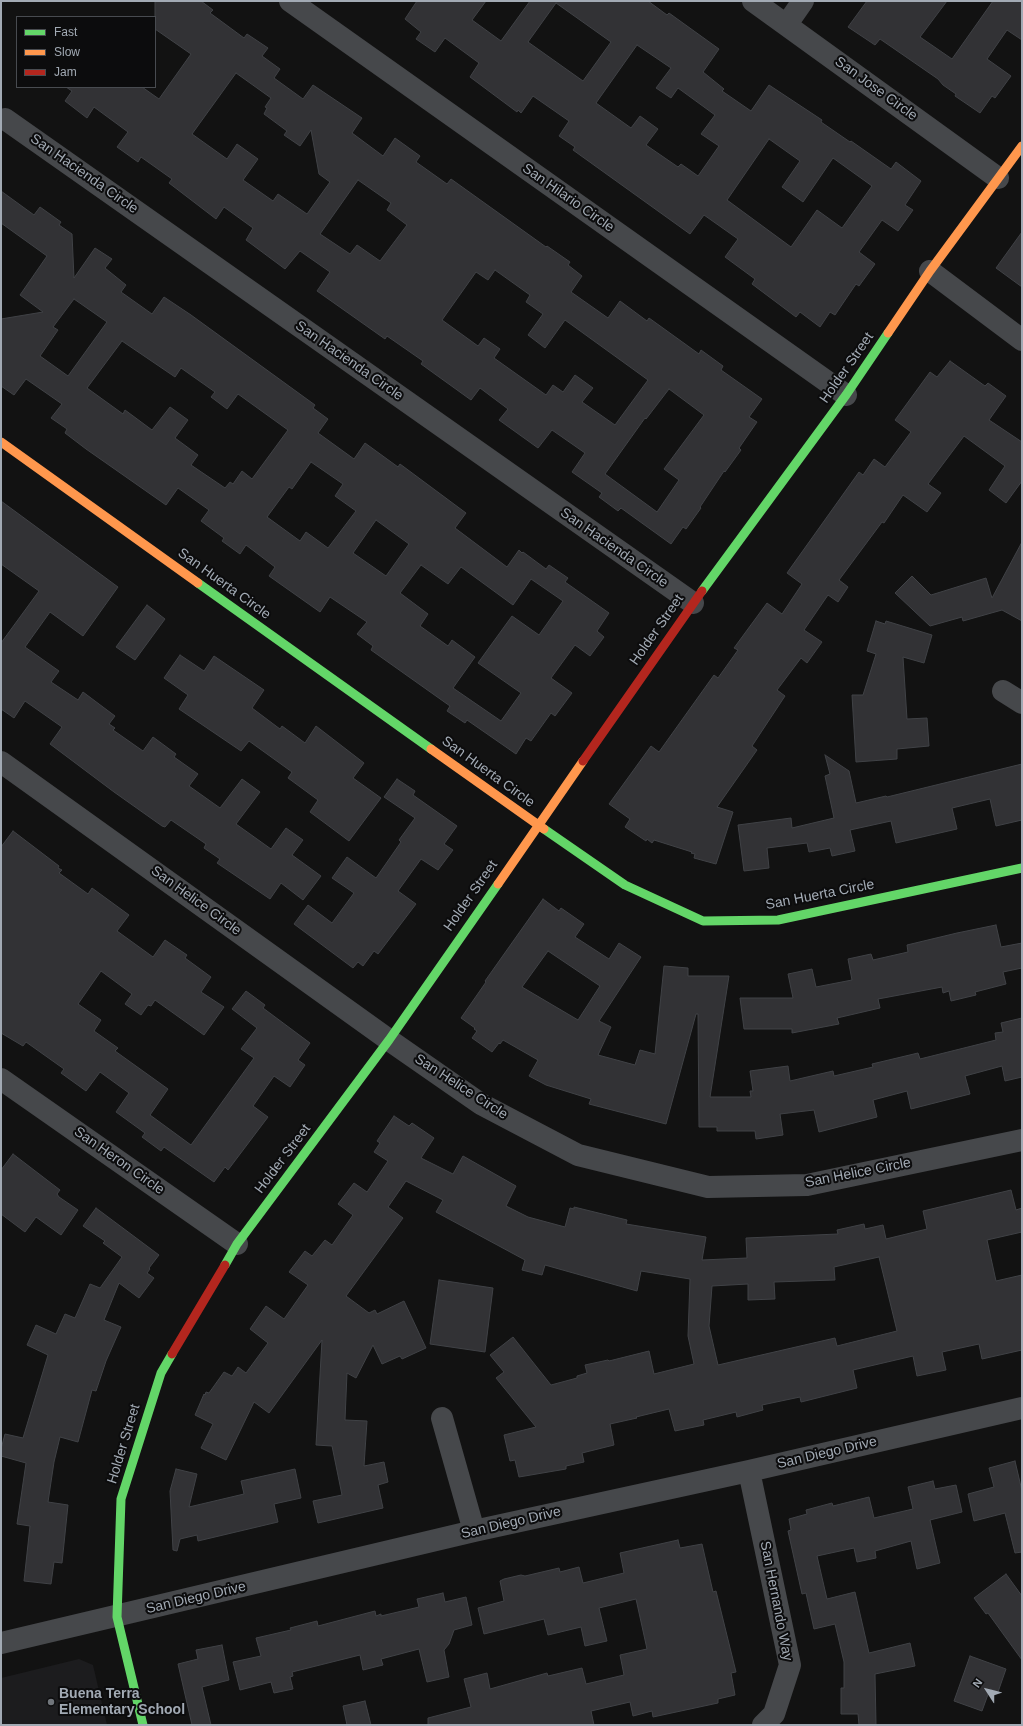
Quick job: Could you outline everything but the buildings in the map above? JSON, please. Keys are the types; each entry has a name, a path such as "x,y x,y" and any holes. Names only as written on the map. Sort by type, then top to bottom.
{"street":[{"name":"San Hilario Circle","path":"290,1 846,395"},
{"name":"San Jose Circle","path":"753,1 787,24 998,178"},
{"path":"787,24 803,1"},
{"name":"San Hacienda Circle","path":"5,119 693,603"},
{"name":"Holder Street","path":"143,1725 118,1616 121,1499 161,1373 237,1244 389,1040 693,603 846,395 930,271 1022,146"},
{"path":"930,271 1022,340"},
{"name":"San Huerta Circle","path":"1,442 538,825 625,885 703,921 778,920 1022,868"},
{"path":"1003,691 1022,703"},
{"name":"San Helice Circle","path":"1,762 389,1040 481,1104 578,1155 708,1187 807,1185 1022,1140"},
{"name":"San Heron Circle","path":"1,1079 237,1244"},
{"name":"San Diego Drive","path":"1,1643 474,1531 749,1471 1022,1408"},
{"path":"442,1418 474,1531"},
{"name":"San Hernando Way","path":"749,1471 790,1665 774,1714 763,1725"}],"shaded area":[{"name":"Buena Terra Elementary School","path":"79,1659 93,1665 107,1725 1,1725 1,1678"}],"traffic: fast":[{"path":"702,591 846,395 888,333"},
{"path":"198,583 431,749"},
{"path":"544,829 625,885 703,921 778,920 1022,868"},
{"path":"225,1265 237,1244 389,1040 498,884"},
{"path":"143,1725 117,1617 121,1499 161,1373 172,1354"}],"traffic: slow":[{"path":"888,333 930,271 1022,146"},
{"path":"1,442 198,583"},
{"path":"431,749 544,829"},
{"path":"498,884 583,761"}],"traffic: jam":[{"path":"583,761 702,591"},
{"path":"172,1354 225,1265"}],"place":[{"name":"Buena Terra Elementary School","path":"51,1702"}]}
